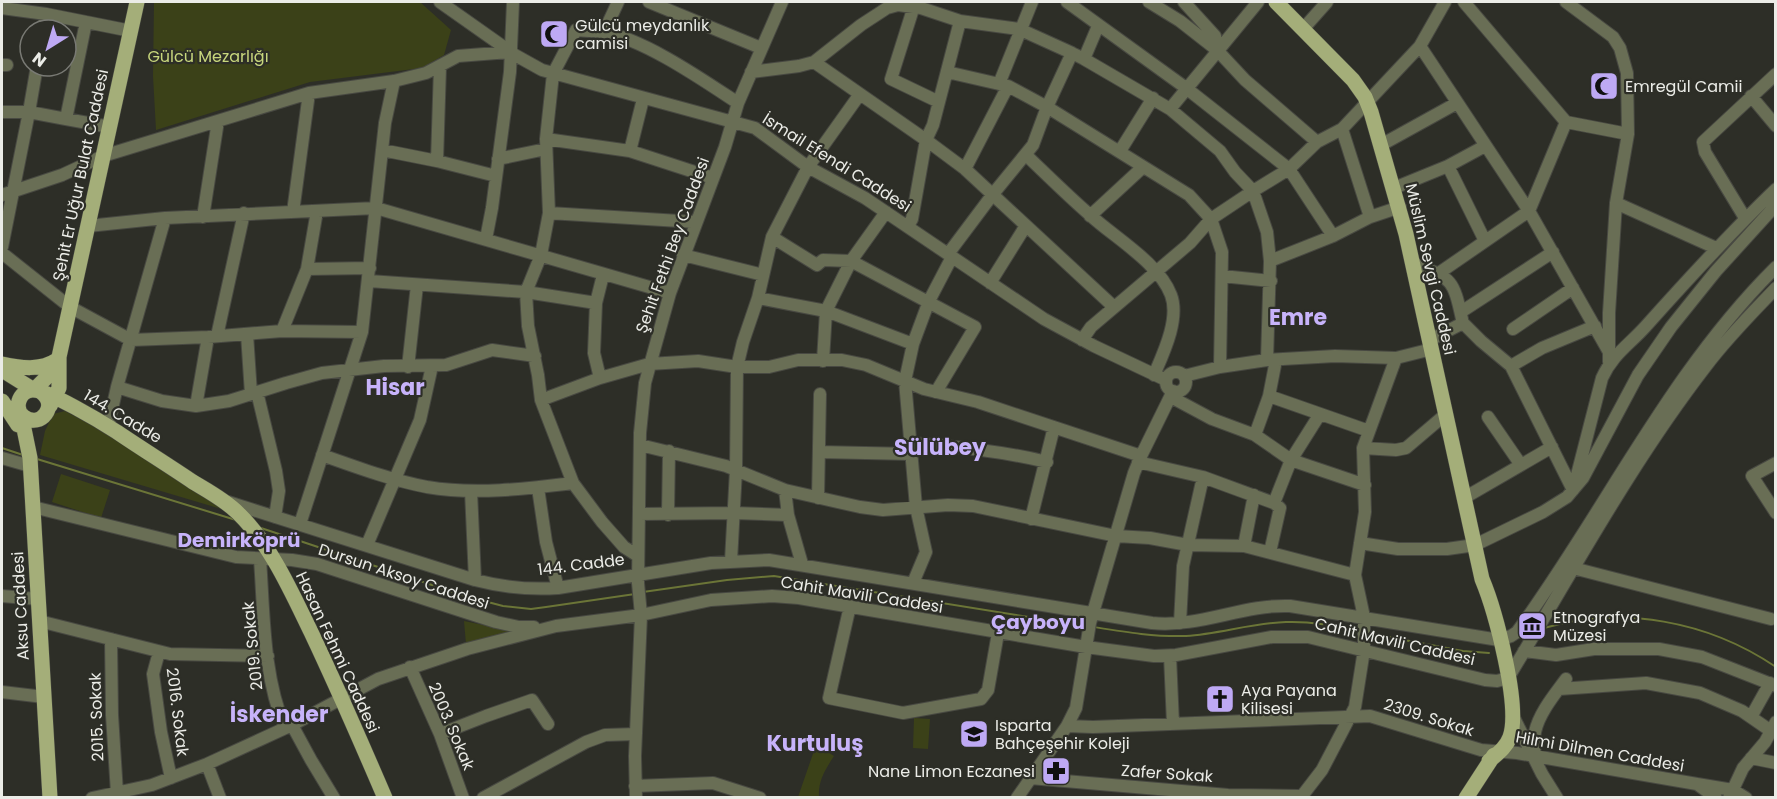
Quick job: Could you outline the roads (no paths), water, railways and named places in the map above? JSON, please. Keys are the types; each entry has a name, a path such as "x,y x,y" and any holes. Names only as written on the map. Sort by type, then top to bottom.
{"main road":[{"name":"Şehit Er Uğur Bulat Caddesi","path":"28,447 59,388 58,358 137,2"},
{"name":"Müslim Sevgi Caddesi","path":"1276,2 1349,75 1368,103 1382,145 1413,263 1475,545 1482,579 1484,607 1495,639 1513,716 1509,739 1495,755"},
{"name":"Şehit Er Uğur Bulat Caddesi","path":"37,391 58,358"},
{"path":"2,364 46,366 58,358"},
{"name":"144. Cadde","path":"2,370 37,391 55,398 108,427 224,501"},
{"path":"2,396 29,420 39,419 47,412 49,403 37,391 22,395 20,411"},
{"path":"2,401 18,425 28,447"},
{"name":"Aksu Caddesi","path":"20,411 30,466 50,798"},
{"name":"Hasan Fehmi Caddesi","path":"224,501 239,514 294,598 342,697 385,798"},
{"name":"Müslim Sevgi Caddesi","path":"1495,755 1502,740 1506,716 1504,679"},
{"path":"1466,798 1495,755"}],"street":[{"name":"İsmail Efendi Caddesi","path":"440,2 510,52 553,74 760,131 808,167 860,195 1044,319 1166,380"},
{"path":"486,239 510,72 513,2"},
{"path":"604,32 618,2"},
{"path":"649,2 761,48"},
{"name":"Şehit Fethi Bey Caddesi","path":"633,793 641,610 638,579 640,445 642,407 649,364 670,293 734,122 738,103 782,2"},
{"path":"964,170 1003,85 1019,29 1032,2"},
{"path":"1067,2 1186,88 1290,169 1333,236"},
{"path":"1149,2 1180,21 1217,50 1245,80 1317,142"},
{"path":"1184,2 1215,36 1217,50"},
{"path":"1170,109 1258,2"},
{"path":"1303,29 1327,2"},
{"path":"1082,340 1091,327 1190,243 1211,219 1290,169 1317,142 1342,129 1420,46 1445,2"},
{"path":"1464,2 1566,122 1628,134"},
{"path":"1566,2 1613,37 1620,48 1627,73 1628,134 1616,203 1609,313 1609,357 1573,490"},
{"path":"751,72 813,62 887,5 914,6 960,21 1019,29 1078,56 1170,109 1220,151 1253,191 1267,232 1271,281 1269,396 1255,435"},
{"path":"4,6 131,31"},
{"path":"914,6 891,79 939,102"},
{"path":"45,18 46,14"},
{"path":"908,226 913,211 926,140 933,125 960,21"},
{"path":"66,119 86,22"},
{"path":"914,583 926,552 916,507 912,449 907,421 905,381 913,344 950,255 993,194 1033,146 1047,106 1098,26"},
{"path":"638,556 624,547 573,483 541,400 528,326 526,292 541,255 549,213 546,144 553,74 576,30 604,32 627,39 656,53 738,103"},
{"path":"1420,46 1529,211 1595,326 1609,357"},
{"path":"7,193 62,175 103,156 309,93 394,81 426,73 458,56 510,52"},
{"path":"813,62 926,140 964,170 993,194 1025,227 1114,307"},
{"path":"437,161 440,67"},
{"path":"947,72 1003,85 1047,106 1189,195 1211,219 1222,252 1220,367"},
{"path":"1745,218 1705,152 1703,142 1776,74"},
{"path":"2,247 7,193 29,112 35,78"},
{"path":"300,524 352,370 362,332 382,150 394,81"},
{"path":"293,212 309,93"},
{"path":"731,561 736,470 737,367 758,298 772,237 808,167 860,94"},
{"path":"1751,96 1776,126"},
{"path":"1120,151 1153,98"},
{"path":"630,151 643,99"},
{"path":"1382,145 1457,104"},
{"path":"2,112 29,112 110,127"},
{"path":"203,217 218,121"},
{"path":"1439,273 1529,211 1566,122"},
{"path":"1342,129 1370,217"},
{"path":"498,159 546,144 630,151 713,178"},
{"path":"1394,188 1448,166 1485,146"},
{"path":"382,150 496,176"},
{"path":"1026,155 1090,216 1157,271 1172,296 1170,336 1154,375"},
{"path":"1448,166 1485,242"},
{"path":"1090,216 1143,167"},
{"path":"1609,357 1640,332 1716,248 1776,189"},
{"path":"1616,203 1716,248"},
{"path":"1360,543 1398,549 1447,549 1475,545 1543,512 1567,497 1583,478 1638,375 1671,327 1716,271 1776,206"},
{"path":"1270,261 1333,236 1370,217 1400,207"},
{"path":"88,226 244,213 376,208 670,293"},
{"path":"282,331 307,269 316,211"},
{"path":"823,360 826,311 851,261 886,212"},
{"path":"196,406 244,213"},
{"path":"549,213 696,222"},
{"path":"108,427 117,387 165,218"},
{"path":"990,283 1025,227"},
{"path":"772,237 817,265 824,260 851,261 975,327 936,392"},
{"path":"1365,485 1291,460 1255,435 1212,419 1172,394 1166,380 1175,372 1184,376 1220,367 1271,360 1335,356 1396,358 1431,345 1462,318 1553,252"},
{"path":"2,253 70,307 131,340 213,337 282,331 362,332"},
{"path":"683,255 763,276"},
{"path":"1413,263 1439,273 1453,284 1462,318 1481,341 1511,366 1573,490"},
{"path":"1495,639 1511,636 1517,632 1671,395 1731,316 1776,267"},
{"path":"307,269 370,268"},
{"path":"600,378 594,353 596,303 603,275"},
{"path":"1222,276 1271,281"},
{"path":"369,281 526,292 596,303"},
{"path":"408,367 417,285"},
{"path":"1513,329 1573,288"},
{"path":"1504,679 1524,651 1573,568 1680,400 1741,324 1776,288"},
{"path":"758,298 826,311 913,344"},
{"path":"1511,366 1542,348 1595,326"},
{"path":"247,334 248,361 254,393 276,471 279,491 275,517"},
{"path":"117,387 162,401 196,406 229,401 322,374 384,366 447,365 492,350 535,356"},
{"path":"1302,796 1322,770 1356,702 1364,645 1364,620 1355,575 1365,512 1363,448 1396,358"},
{"path":"541,400 600,378 649,364 698,361 737,367 769,367 798,360 842,360 866,365 936,392 978,402 1139,459 1203,477 1274,503 1280,508 1270,552"},
{"path":"368,545 420,420 432,366"},
{"path":"1017,798 1067,726 1078,700 1091,619 1139,459 1172,394 1184,388 1186,382 1184,376"},
{"path":"818,498 820,394"},
{"path":"1269,396 1368,431"},
{"path":"1274,503 1291,460 1320,414"},
{"path":"1363,448 1395,450 1406,448 1446,414"},
{"path":"1488,417 1521,465"},
{"path":"1031,519 1054,427"},
{"path":"640,445 726,466 785,489 818,498 883,510 948,505 973,506 1116,536 1150,538 1188,545 1244,546 1355,575"},
{"path":"1464,498 1552,447"},
{"path":"819,452 912,449 988,450 1018,454 1047,462"},
{"path":"668,515 669,451"},
{"path":"322,455 395,480 428,487 471,491 538,488 573,483"},
{"path":"2,458 30,466"},
{"path":"1776,463 1752,476 1776,513"},
{"path":"1180,623 1183,566 1203,477"},
{"path":"538,488 546,542 558,588"},
{"path":"785,489 788,515 802,564"},
{"path":"471,491 475,580"},
{"path":"1244,546 1254,495"},
{"name":"144. Cadde","path":"224,501 475,580 513,587 558,588 638,579 731,561 769,560 914,583 1091,619 1180,623 1282,605 1364,620 1495,639"},
{"name":"Dursun Aksoy Caddesi","path":"33,507 236,557 266,555 330,567 502,624 519,627 556,626"},
{"path":"639,514 788,515"},
{"name":"2019. Sokak","path":"266,555 268,656 274,699 288,726 334,798"},
{"path":"1573,568 1774,617"},
{"path":"2,596 38,599"},
{"name":"Cahit Mavili Caddesi","path":"92,798 171,778 207,764 288,726 364,685 410,667 556,626 711,600 762,596 792,597 998,633 1086,643 1154,656 1170,656 1284,636 1308,637 1364,645 1485,680 1504,679"},
{"path":"850,606 829,698 903,713 979,700 988,690 998,633"},
{"path":"39,621 159,652 185,656 268,656"},
{"name":"2015. Sokak","path":"111,639 112,715 117,793"},
{"path":"1524,651 1556,655 1594,649 1659,649 1702,657 1773,684 1751,717"},
{"name":"2016. Sokak","path":"159,652 153,674 161,732 171,778"},
{"path":"1170,656 1173,724"},
{"name":"2003. Sokak","path":"410,667 440,734 464,798"},
{"path":"1534,756 1535,732 1538,723 1562,684 1646,683 1700,693 1773,726 1765,742 1743,768 1731,794"},
{"path":"2,692 44,697"},
{"path":"440,734 532,700 548,724"},
{"name":"2309. Sokak","path":"1067,726 1093,727 1370,716 1495,755"},
{"path":"1513,716 1542,774 1557,798"},
{"path":"483,798 586,742 605,735 636,734"},
{"name":"Hilmi Dilmen Caddesi","path":"1495,755 1534,756 1698,784 1746,798"},
{"path":"1751,758 1776,763"},
{"path":"207,764 220,798"},
{"name":"Zafer Sokak","path":"1030,778 1126,792 1302,796"},
{"path":"633,793 713,783 760,798"},
{"name":"Hilmi Dilmen Caddesi","path":"1698,784 1716,798"}],"waterway":[{"path":"2,448 23,455"},
{"path":"37,459 236,520"},
{"path":"261,528 465,596 503,606 531,609 635,594"},
{"path":"643,592 774,576 1085,626"},
{"path":"1544,628 1574,621 1604,618 1634,618 1664,622 1693,628 1722,638 1776,667"},
{"path":"1094,627 1151,635 1186,636 1261,624 1295,622 1323,624 1359,631"},
{"path":"1367,633 1463,651 1489,653"}],"place":[{"name":"Gülcü meydanlık camisi","path":"554,34"},
{"name":"Emregül Camii","path":"1604,86"},
{"name":"Etnografya Müzesi","path":"1532,626"},
{"name":"Aya Payana Kilisesi","path":"1220,699"},
{"name":"Isparta Bahçeşehir Koleji","path":"974,734"},
{"name":"Nane Limon Eczanesi","path":"1056,771"}],"district":[{"name":"Emre","path":"1298,317"},
{"name":"Hisar","path":"395,387"},
{"name":"Sülübey","path":"940,447"},
{"name":"Demirköprü","path":"239,540"},
{"name":"Çayboyu","path":"1038,622"},
{"name":"İskender","path":"279,714"},
{"name":"Kurtuluş","path":"815,743"}],"park label":[{"name":"Gülcü Mezarlığı","path":"208,56"}]}
